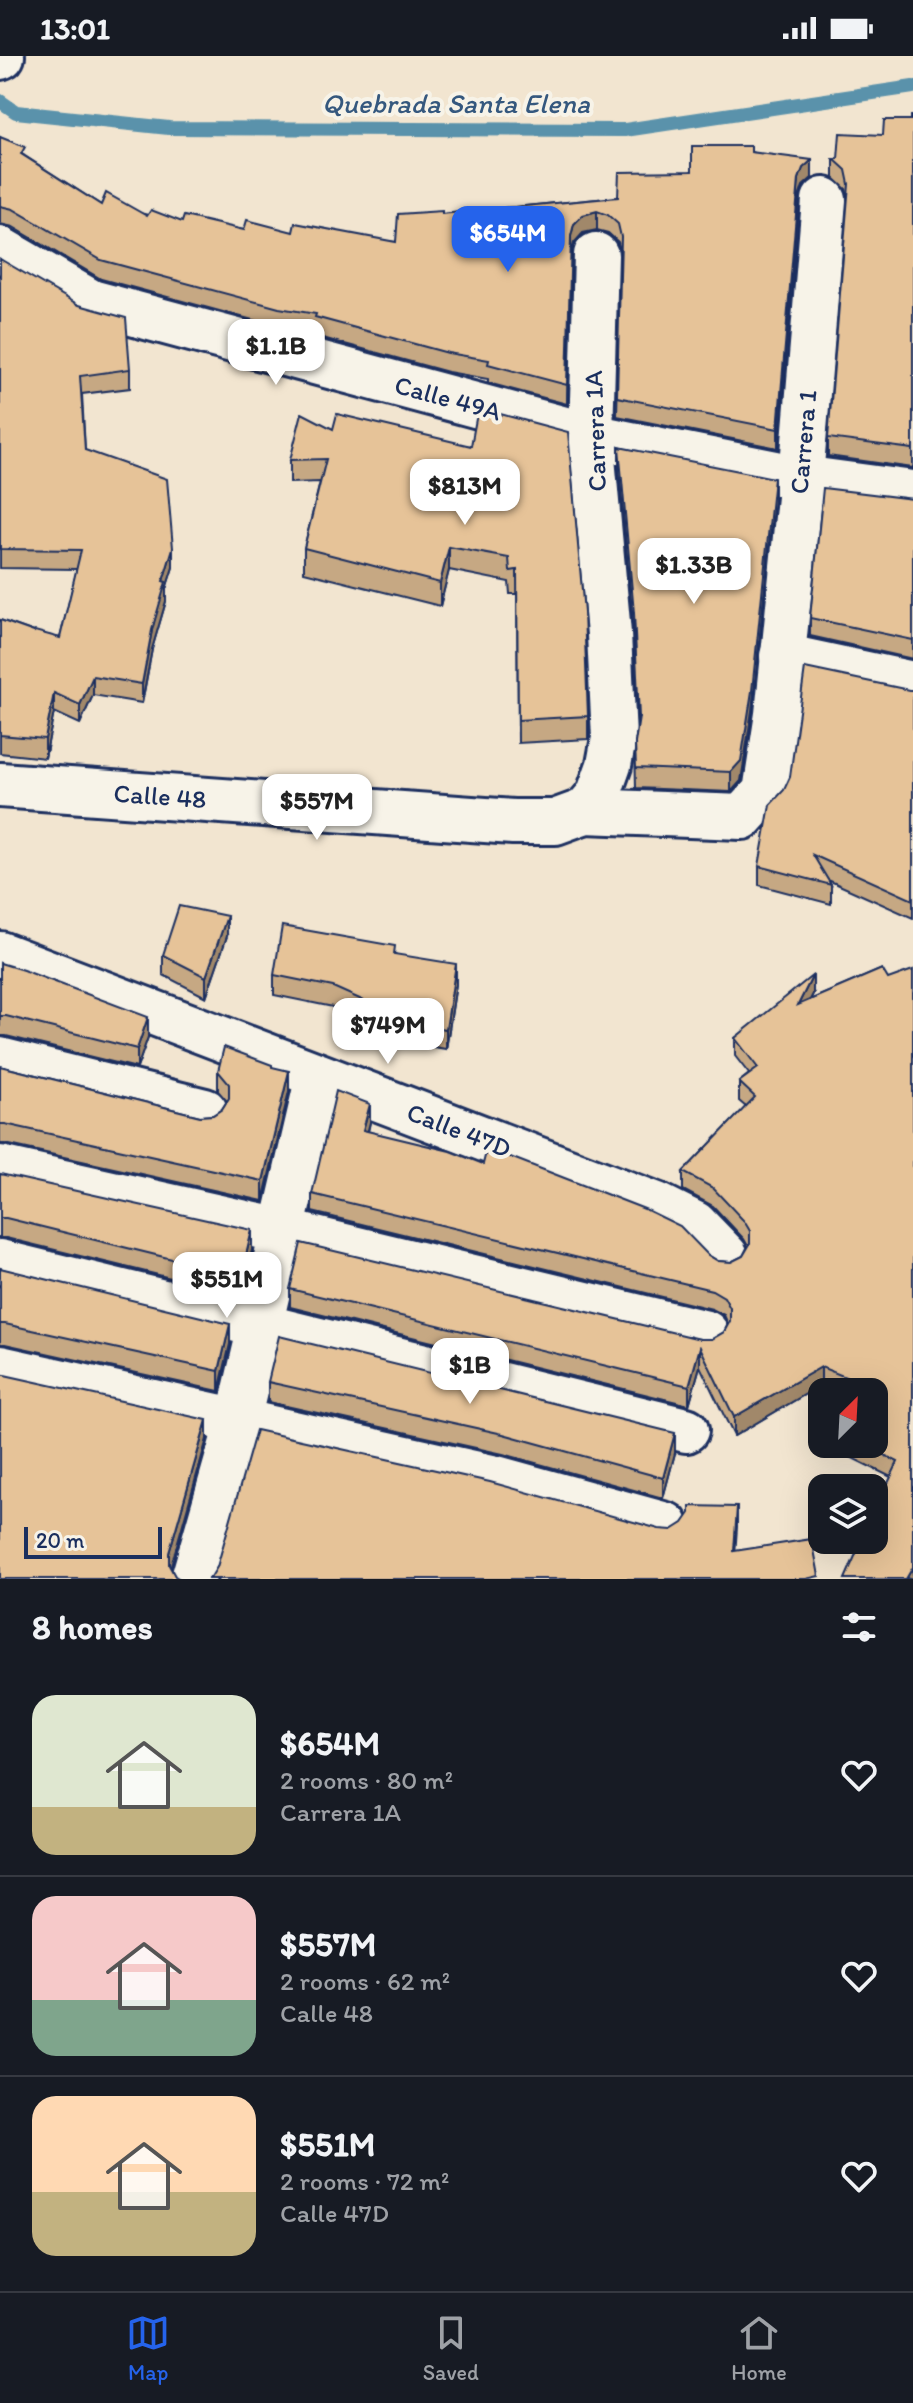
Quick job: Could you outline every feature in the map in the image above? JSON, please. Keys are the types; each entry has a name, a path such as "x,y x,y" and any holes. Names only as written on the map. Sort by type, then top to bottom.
{"street":[{"name":"Carrera 1","path":"742,817 765,792 801,478 824,200"},
{"name":"Calle 49A","path":"0,249 91,302 591,436 801,478 913,493"},
{"name":"Carrera 1A","path":"591,803 609,765 614,738 609,634 591,436 596,255"},
{"path":"782,656 913,684"},
{"name":"Calle 48","path":"0,785 513,822 555,822 591,803 742,817"},
{"name":"Calle 47D","path":"0,954 657,1205 695,1224 726,1256"},
{"path":"0,1060 205,1111"},
{"path":"193,1579 238,1421 318,1076"},
{"path":"0,1168 282,1231 706,1333"},
{"path":"0,1262 686,1430"},
{"path":"0,1368 496,1478 666,1525"}],"building":[{"path":"911,116 913,449 828,438 849,184 846,170 834,159 838,159 840,133 883,135 884,120 911,120"},
{"path":"0,137 25,147 21,154 101,205 106,193 147,216 151,210 182,222 184,216 244,230 247,220 293,232 295,223 396,242 398,214 442,211 442,214 618,197 619,172 692,171 692,146 751,146 751,152 812,160 803,168 799,179 778,429 617,397 621,237 618,224 608,215 597,211 583,215 574,224 571,236 567,385 488,364 489,360 448,353 315,317 316,314 279,308 101,260 13,209 0,206"},
{"path":"0,259 79,305 126,318 130,369 80,376 85,450 167,479 173,548 163,581 166,582 152,630 142,684 93,676 80,705 54,693 45,739 0,735 0,620 60,638 81,550 0,549"},
{"path":"478,408 568,432 584,613 588,716 518,720 517,570 510,571 509,558 449,547 440,583 304,548 326,459 290,460 302,413 333,429 337,414 471,446"},
{"path":"619,447 774,478 752,691 741,761 731,772 636,768 635,743 639,717 634,613"},
{"path":"823,488 913,499 913,640 810,618"},
{"path":"805,668 913,690 913,900 813,855 831,885 759,866 770,805 784,790 790,777"},
{"path":"179,906 227,916 206,977 163,955"},
{"path":"282,926 395,946 394,954 456,964 446,1029 397,1021 398,1016 333,987 274,975"},
{"path":"0,963 148,1017 137,1049 0,1016"},
{"path":"882,969 888,979 913,970 913,1567 906,1579 845,1579 856,1554 888,1554 888,1483 898,1462 888,1457 888,1378 848,1378 821,1367 734,1417 700,1347 689,1386 290,1289 301,1243 700,1339 712,1339 724,1332 730,1321 730,1308 724,1297 712,1290 312,1194 336,1091 370,1104 363,1130 450,1151 483,1164 487,1148 647,1210 680,1226 708,1255 718,1261 731,1262 743,1256 750,1244 750,1231 713,1188 683,1172 755,1097 739,1082 758,1068 735,1038 813,975 798,1005"},
{"path":"224,1047 289,1071 263,1181 0,1124 0,1066 200,1116 213,1115 222,1109 229,1098 229,1084 218,1071"},
{"path":"0,1174 252,1230 241,1276 0,1218"},
{"path":"0,1268 230,1324 219,1371 0,1324"},
{"path":"279,1336 675,1433 663,1478 503,1434 268,1382"},
{"path":"0,1374 207,1420 169,1553 169,1565 180,1579 0,1579"},
{"path":"256,1430 490,1482 659,1529 672,1530 683,1523 690,1513 690,1506 737,1507 734,1551 808,1540 808,1554 815,1554 819,1576 806,1579 207,1579 217,1567"}],"waterway":[{"name":"Quebrada Santa Elena","path":"0,101 16,112 169,128 625,130 913,87"}]}
